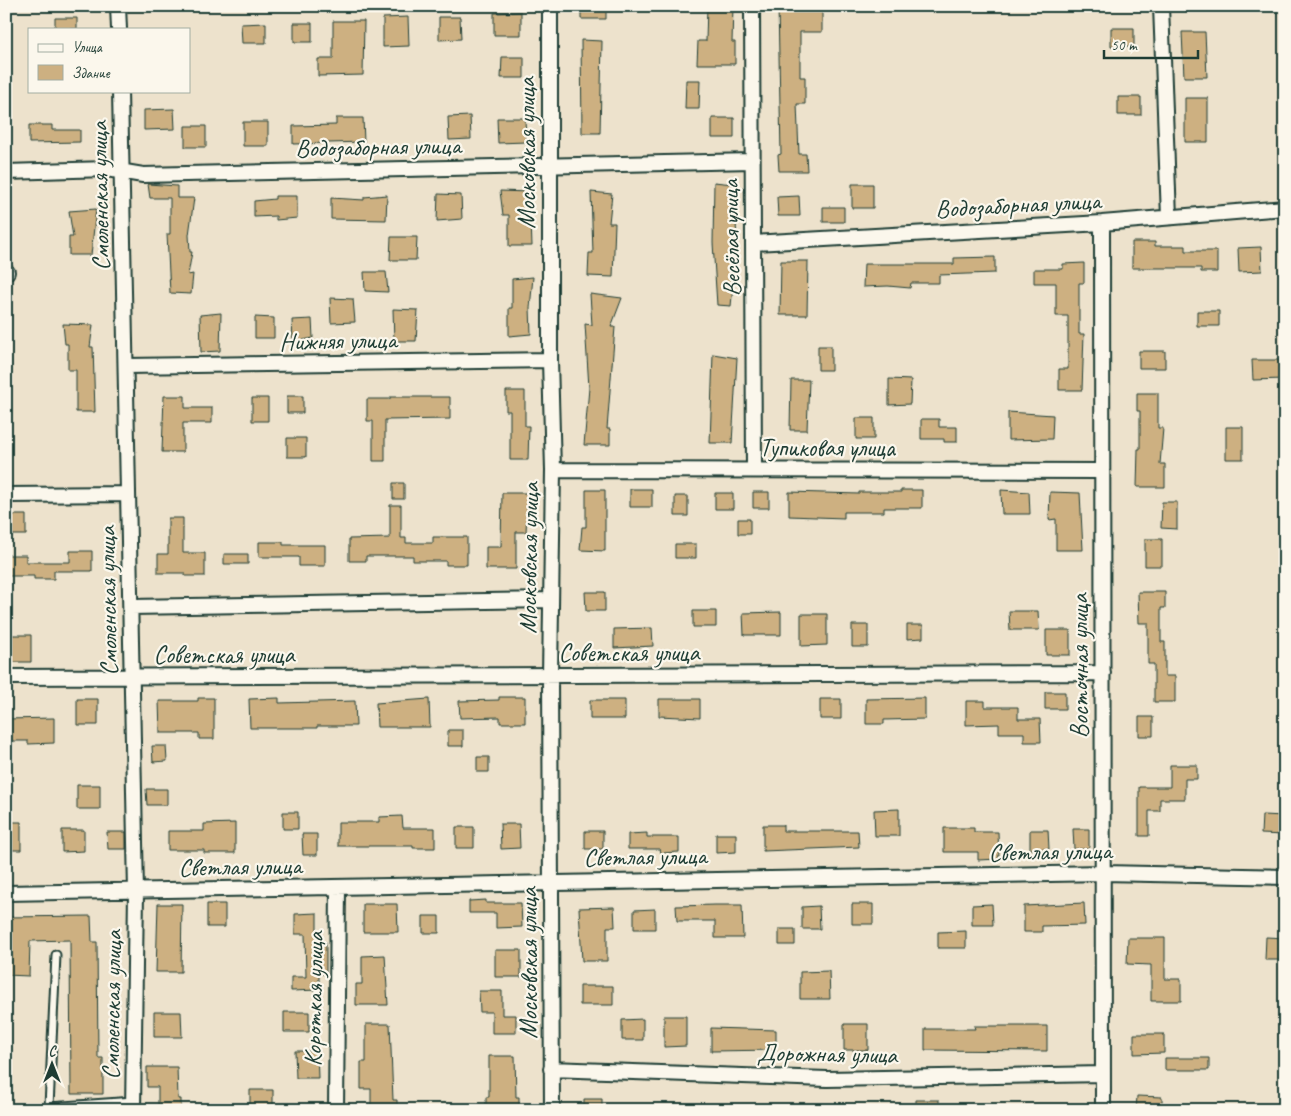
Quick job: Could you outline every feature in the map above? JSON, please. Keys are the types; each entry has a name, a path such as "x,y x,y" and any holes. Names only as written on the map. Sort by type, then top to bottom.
{"street":[{"path":"118,6 119,28"},
{"name":"Московская улица","path":"550,6 550,360 553,470 550,676 552,1110"},
{"name":"Весёлая улица","path":"752,6 754,470"},
{"path":"1161,6 1169,217"},
{"name":"Смоленская улица","path":"120,92 127,366 136,892 134,1105"},
{"name":"Водозаборная улица","path":"6,172 107,169 143,175 752,161"},
{"name":"Водозаборная улица","path":"754,243 1102,223 1285,208"},
{"name":"Восточная улица","path":"1102,223 1103,1110"},
{"name":"Нижняя улица","path":"127,366 550,360"},
{"name":"Тупиковая улица","path":"553,470 1101,471"},
{"path":"6,495 128,494"},
{"name":"Советская улица","path":"131,607 551,600"},
{"name":"Советская улица","path":"6,677 1103,673"},
{"name":"Светлая улица","path":"6,893 1104,873 1285,877"},
{"name":"Короткая улица","path":"336,1110 338,888"},
{"name":"Дорожная улица","path":"551,1069 827,1079 1103,1074"}],"lane":[{"path":"56,955 48,1109 134,1105"}],"building":[{"path":"581,6 606,6 606,19 581,19"},
{"path":"707,6 733,6 732,42 735,42 735,64 697,64 698,41 706,41"},
{"path":"822,6 822,32 800,32 800,77 805,77 805,104 797,104 799,154 806,154 807,171 779,171 778,155 781,154 778,7"},
{"path":"521,12 521,35 494,35 494,13"},
{"path":"408,17 409,46 383,47 383,18"},
{"path":"439,17 460,17 461,39 439,40"},
{"path":"55,18 77,18 77,28 55,28"},
{"path":"333,21 364,21 363,75 318,76 318,59 333,59"},
{"path":"266,23 266,43 242,43 241,24"},
{"path":"294,23 312,23 312,42 294,42"},
{"path":"1111,28 1134,28 1134,46 1111,46"},
{"path":"1182,32 1205,32 1207,77 1184,77"},
{"path":"581,40 602,41 600,133 582,133"},
{"path":"502,57 524,57 524,78 501,78"},
{"path":"686,80 700,80 699,109 685,109"},
{"path":"1118,97 1141,97 1141,115 1118,115"},
{"path":"1185,98 1208,98 1208,142 1185,142"},
{"path":"174,109 175,129 144,130 144,110"},
{"path":"470,116 471,139 449,140 448,117"},
{"path":"336,118 363,118 364,142 293,144 293,126 336,125"},
{"path":"497,118 525,118 526,142 498,143"},
{"path":"712,118 734,118 734,138 712,138"},
{"path":"243,122 268,122 268,146 243,146"},
{"path":"29,125 52,125 52,130 80,130 80,142 29,143"},
{"path":"185,126 206,126 206,147 185,147"},
{"path":"714,182 733,184 732,218 736,219 737,249 730,286 733,286 731,306 717,305 713,243"},
{"path":"148,184 177,186 177,198 194,198 189,235 190,252 192,252 188,275 193,274 191,294 170,293 167,234 170,234 170,198 150,198"},
{"path":"852,184 873,184 873,208 852,208"},
{"path":"500,191 530,192 528,221 531,221 532,246 509,246 509,215 503,215"},
{"path":"591,192 612,194 609,223 615,223 613,277 588,276 589,253 593,253"},
{"path":"438,194 461,195 462,219 437,221"},
{"path":"387,195 386,220 331,219 331,198 364,200 364,197"},
{"path":"275,196 297,196 297,218 276,220 276,216 254,217 254,201 275,199"},
{"path":"799,196 800,216 778,216 777,197"},
{"path":"823,207 844,207 844,222 823,222"},
{"path":"96,209 91,255 69,255 69,237 73,237 69,211"},
{"path":"391,237 417,237 416,260 390,260"},
{"path":"1132,242 1155,242 1155,246 1186,246 1186,251 1217,251 1217,272 1201,272 1201,268 1132,268"},
{"path":"1261,247 1262,271 1239,272 1238,248"},
{"path":"995,257 995,273 939,275 939,283 911,283 910,288 888,286 863,287 864,264 954,264 954,258"},
{"path":"781,261 808,261 807,315 780,315"},
{"path":"1084,263 1084,283 1079,283 1079,334 1084,334 1082,390 1059,390 1059,369 1068,369 1068,316 1056,316 1056,283 1034,283 1034,269 1063,269 1063,264"},
{"path":"364,272 386,272 388,292 365,291"},
{"path":"533,277 530,308 531,334 509,336 509,308 512,308 512,279"},
{"path":"590,294 622,298 611,327 615,327 607,429 610,429 610,445 584,445 589,388 585,324 592,325"},
{"path":"330,298 353,299 355,322 331,323"},
{"path":"393,309 418,310 416,341 394,341"},
{"path":"1197,311 1219,311 1219,326 1197,326"},
{"path":"221,313 220,351 201,352 200,315"},
{"path":"255,317 274,318 274,338 255,338"},
{"path":"312,319 313,338 293,342 292,320"},
{"path":"63,324 93,325 90,347 93,347 95,412 76,412 76,370 68,370 68,344 65,344"},
{"path":"818,346 831,346 831,370 818,370"},
{"path":"1139,351 1165,351 1165,368 1139,368"},
{"path":"713,354 737,358 732,443 710,443"},
{"path":"1252,360 1283,360 1283,379 1253,380"},
{"path":"889,379 911,380 910,404 889,405"},
{"path":"791,380 809,380 807,430 790,430"},
{"path":"506,391 525,391 525,426 529,426 528,460 510,460 510,411 506,411"},
{"path":"1137,393 1158,393 1158,428 1163,428 1160,464 1165,464 1165,487 1137,487 1140,411 1137,411"},
{"path":"164,396 185,396 185,408 212,408 212,423 183,423 183,452 162,452"},
{"path":"287,396 303,396 303,413 287,413"},
{"path":"390,397 450,397 450,419 385,420 385,461 373,461 373,421 367,421 367,399 390,399"},
{"path":"252,398 268,398 268,421 252,421"},
{"path":"1008,412 1053,415 1052,439 1008,440"},
{"path":"856,418 874,418 874,439 856,439"},
{"path":"921,419 939,419 939,427 957,427 957,442 944,442 944,439 921,439"},
{"path":"1226,427 1243,427 1243,459 1226,459"},
{"path":"287,438 306,438 306,457 287,457"},
{"path":"393,483 404,483 404,499 393,499"},
{"path":"630,489 652,489 652,507 630,507"},
{"path":"586,490 605,490 605,551 580,550 582,527 586,527"},
{"path":"901,490 922,490 922,508 884,508 884,512 844,512 844,518 789,516 789,492 859,494 859,492 901,492"},
{"path":"1001,490 1029,492 1030,514 1002,514"},
{"path":"753,492 769,492 769,508 753,508"},
{"path":"1050,492 1080,493 1083,550 1056,550 1056,519 1049,520"},
{"path":"502,493 528,493 526,532 516,532 516,569 486,569 486,547 501,547"},
{"path":"715,493 733,493 733,509 715,509"},
{"path":"675,496 688,496 688,516 675,516"},
{"path":"1162,502 1177,502 1177,529 1161,528"},
{"path":"390,505 401,505 401,538 406,538 406,543 433,543 433,537 467,537 467,565 446,565 446,561 413,561 413,556 366,556 366,561 349,561 349,539 390,538"},
{"path":"6,515 26,515 26,535 6,535"},
{"path":"168,518 183,518 183,553 205,553 205,576 185,576 185,573 158,573 158,554 168,554"},
{"path":"738,519 750,519 750,534 738,534"},
{"path":"1145,539 1162,539 1162,566 1145,566"},
{"path":"259,542 283,542 283,545 325,545 325,566 299,566 299,557 259,557"},
{"path":"675,544 696,544 696,558 675,558"},
{"path":"70,551 92,551 92,571 54,571 54,579 34,579 34,576 6,576 6,555 26,555 26,562 70,562"},
{"path":"224,554 248,554 248,564 224,564"},
{"path":"585,592 605,592 605,611 586,611"},
{"path":"1138,592 1165,592 1165,608 1161,608 1161,642 1165,642 1165,676 1175,676 1175,702 1154,702 1154,664 1148,664 1148,623 1139,623"},
{"path":"693,611 716,611 716,627 693,627"},
{"path":"1009,611 1038,611 1039,630 1010,630"},
{"path":"781,612 781,635 744,635 743,613"},
{"path":"801,614 827,614 827,645 801,646"},
{"path":"852,625 868,625 868,647 852,647"},
{"path":"907,625 923,625 923,638 907,639"},
{"path":"652,628 653,646 614,648 614,629"},
{"path":"1046,630 1070,630 1070,655 1046,655"},
{"path":"6,635 31,635 31,662 6,662"},
{"path":"1045,692 1065,692 1065,709 1045,709"},
{"path":"499,697 525,697 525,723 500,723 500,717 460,718 459,701 499,700"},
{"path":"198,698 214,698 214,739 199,739 199,733 160,733 159,701 198,701"},
{"path":"279,698 279,703 355,701 356,726 250,728 249,699"},
{"path":"925,698 925,719 884,720 884,724 866,724 866,699"},
{"path":"77,699 98,699 98,725 77,725"},
{"path":"429,699 430,727 377,727 376,703"},
{"path":"659,699 700,699 700,718 659,716"},
{"path":"820,699 841,699 841,719 820,719"},
{"path":"590,700 625,700 625,719 590,719"},
{"path":"966,701 985,701 985,707 1018,707 1018,719 1040,719 1041,742 1024,742 1024,733 999,733 999,724 966,725"},
{"path":"1139,717 1153,717 1153,736 1139,736"},
{"path":"54,718 54,743 28,744 28,741 6,741 6,719"},
{"path":"448,730 463,730 463,746 448,746"},
{"path":"152,746 166,746 167,761 153,762"},
{"path":"477,757 489,757 489,772 477,772"},
{"path":"1170,765 1197,765 1197,779 1185,779 1185,799 1160,799 1160,811 1149,811 1149,836 1139,836 1139,787 1170,787"},
{"path":"77,785 100,785 100,809 77,809"},
{"path":"146,789 167,789 167,805 147,805"},
{"path":"899,809 899,836 875,836 874,810"},
{"path":"283,812 298,812 298,829 283,829"},
{"path":"1262,815 1285,816 1284,835 1261,834"},
{"path":"402,816 403,828 435,828 435,848 413,848 413,846 338,846 338,822 379,822 379,817"},
{"path":"6,822 21,822 21,850 6,850"},
{"path":"235,823 235,853 204,853 204,850 168,850 168,831 204,831 204,824"},
{"path":"500,824 519,824 520,848 501,849"},
{"path":"763,825 783,825 783,831 858,831 859,847 763,851"},
{"path":"456,827 474,827 474,848 456,848"},
{"path":"944,828 974,828 974,832 998,832 999,859 978,860 978,852 944,852"},
{"path":"1073,829 1089,829 1089,849 1074,849"},
{"path":"62,830 84,830 84,851 62,852"},
{"path":"1030,830 1048,830 1049,849 1030,849"},
{"path":"585,831 603,831 603,849 585,849"},
{"path":"107,832 126,832 126,849 108,849"},
{"path":"647,833 647,837 679,837 679,852 661,853 660,849 628,849 628,834"},
{"path":"302,834 317,834 317,855 303,855"},
{"path":"716,834 736,834 736,852 716,853"},
{"path":"486,900 486,903 521,903 522,927 496,928 496,913 469,913 469,901"},
{"path":"1084,903 1085,925 1042,926 1042,932 1024,932 1024,906"},
{"path":"158,904 182,904 181,972 156,972"},
{"path":"207,904 225,904 225,927 207,927"},
{"path":"363,904 397,904 398,932 363,932"},
{"path":"852,904 873,904 873,924 852,924"},
{"path":"992,904 993,925 972,925 972,905"},
{"path":"742,905 743,938 715,938 715,921 677,921 676,906"},
{"path":"819,906 820,929 802,929 802,907"},
{"path":"614,907 615,927 607,927 607,961 582,961 579,908"},
{"path":"655,909 655,929 634,929 634,910"},
{"path":"317,913 317,942 326,942 326,974 319,974 319,990 291,991 291,977 306,977 305,934 295,934 295,914"},
{"path":"91,916 92,942 97,942 98,1058 103,1058 103,1094 71,1094 70,940 30,941 29,976 6,975 6,917"},
{"path":"423,916 439,916 439,933 423,933"},
{"path":"779,929 795,929 795,945 779,945"},
{"path":"966,931 966,948 938,948 938,932"},
{"path":"1266,937 1285,938 1285,960 1265,960"},
{"path":"1128,938 1165,938 1165,979 1181,979 1181,1001 1151,1001 1151,965 1127,964"},
{"path":"495,950 521,950 521,977 495,977"},
{"path":"385,955 388,1005 356,1005 356,984 362,984 362,956"},
{"path":"829,971 830,999 800,999 800,972"},
{"path":"580,986 613,986 613,1005 580,1005"},
{"path":"479,991 502,991 502,1015 516,1015 516,1033 492,1033 492,1012 480,1012"},
{"path":"154,1012 181,1012 182,1037 154,1037"},
{"path":"284,1012 309,1012 309,1032 284,1032"},
{"path":"664,1016 686,1016 686,1046 664,1047"},
{"path":"643,1019 643,1040 622,1040 622,1020"},
{"path":"366,1024 390,1024 393,1100 397,1100 397,1110 371,1110 371,1089 361,1089 361,1062 366,1062"},
{"path":"844,1024 868,1024 868,1050 844,1050"},
{"path":"974,1026 1047,1026 1047,1051 925,1050 925,1029 975,1029"},
{"path":"711,1028 776,1030 776,1050 711,1051"},
{"path":"1134,1034 1164,1034 1164,1053 1134,1054"},
{"path":"295,1051 317,1051 318,1078 296,1078"},
{"path":"489,1056 515,1056 516,1097 519,1097 519,1110 486,1110 486,1097 489,1097"},
{"path":"1165,1058 1209,1058 1209,1070 1165,1070"},
{"path":"147,1067 177,1067 178,1099 181,1099 181,1110 158,1110 158,1087 147,1087"},
{"path":"250,1090 273,1090 273,1110 250,1110"},
{"path":"1137,1096 1162,1097 1162,1110 1136,1110"},
{"path":"584,1099 602,1099 602,1110 584,1110"},
{"path":"916,1100 939,1100 939,1110 916,1110"}]}
